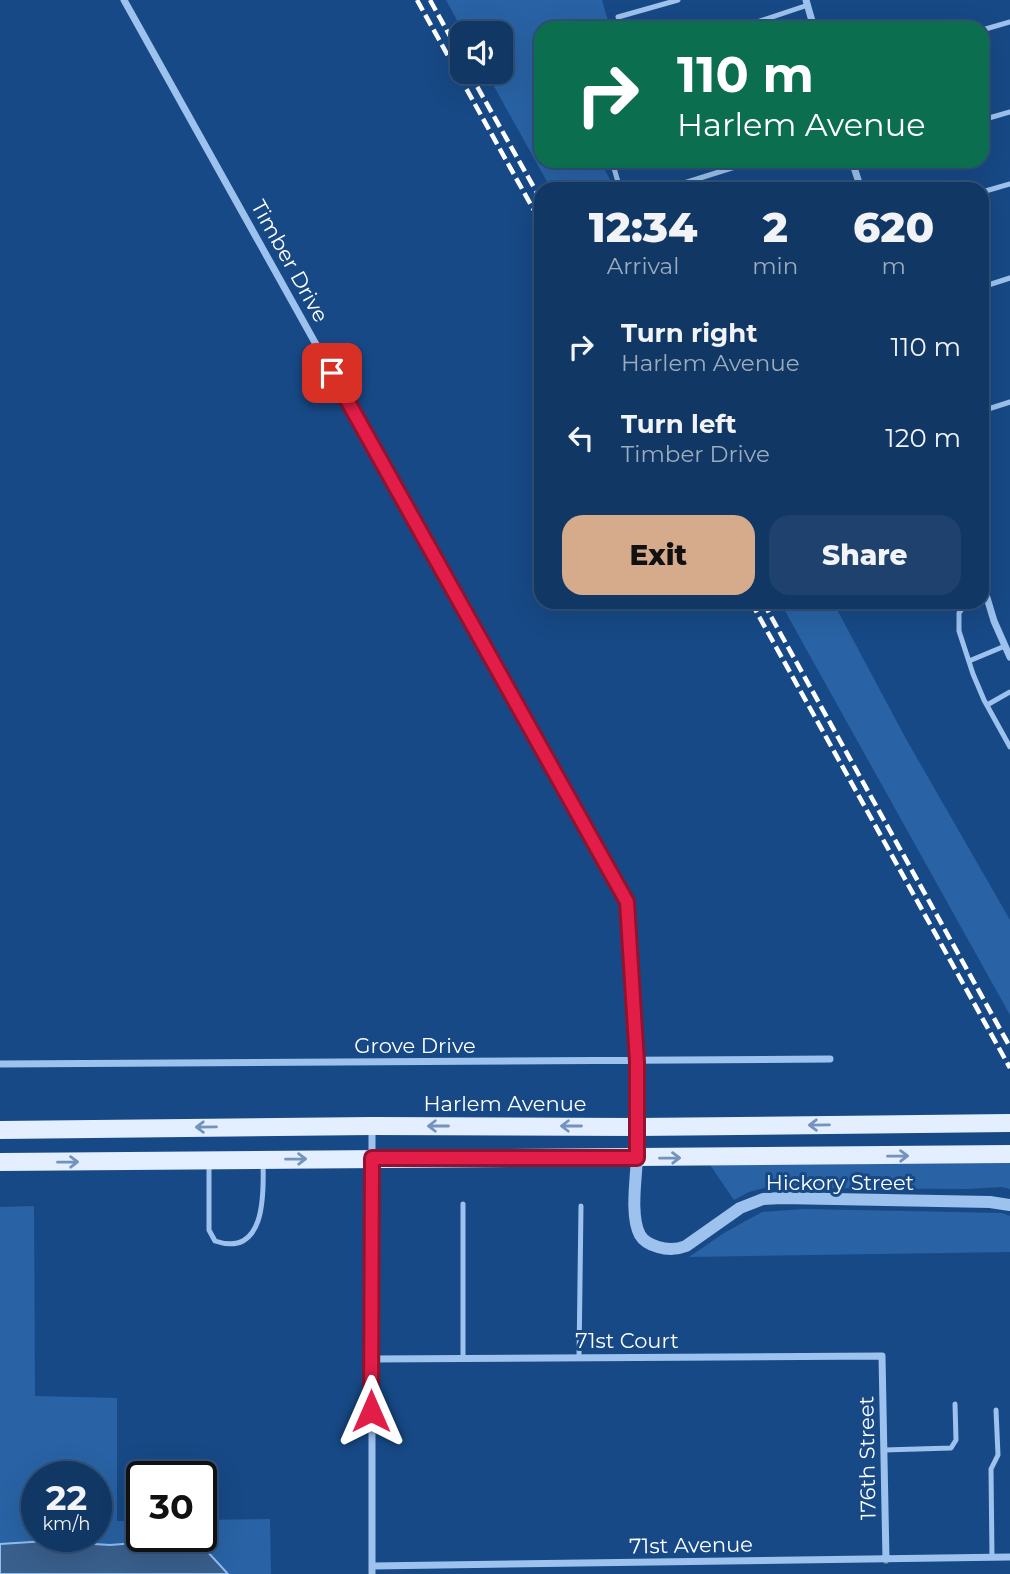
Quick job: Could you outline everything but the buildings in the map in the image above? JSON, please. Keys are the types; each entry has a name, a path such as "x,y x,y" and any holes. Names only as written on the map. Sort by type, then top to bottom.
{"main road":[{"name":"Harlem Avenue","path":"0,1130 1010,1123"},
{"path":"107,1128 108,1161"},
{"path":"0,1162 1010,1154"}],"street":[{"name":"Timber Drive","path":"124,0 627,902 637,1062 637,1158"},
{"path":"807,3 812,21"},
{"path":"989,608 1010,657"},
{"name":"Grove Drive","path":"0,1064 830,1059"},
{"path":"372,1126 372,1570"},
{"name":"Hickory Street","path":"637,1158 635,1214 642,1238 649,1244 677,1250 740,1209 763,1199 990,1202 1010,1205"},
{"name":"71st Court","path":"371,1359 882,1356"},
{"name":"176th Street","path":"882,1356 886,1560"},
{"name":"71st Avenue","path":"372,1570 1010,1557"}],"lane":[{"path":"618,17 678,0"},
{"path":"758,21 807,3"},
{"path":"989,28 1010,22"},
{"path":"989,118 1010,112"},
{"path":"687,182 732,168"},
{"path":"989,190 1010,184"},
{"path":"989,285 1010,278"},
{"path":"989,409 1010,402"},
{"path":"961,609 958,613 959,631 968,661 987,705 1008,738 1010,747"},
{"path":"968,661 1005,646"},
{"path":"987,705 1010,692"},
{"path":"209,1160 209,1230 215,1241 223,1244 243,1242 250,1237 258,1223 264,1191 263,1160"},
{"path":"463,1204 463,1358"},
{"path":"579,1358 582,1206"},
{"path":"884,1450 951,1448 956,1440 955,1404"},
{"path":"992,1558 991,1469 998,1455 996,1410"}],"shaded area":[{"path":"446,0 602,0 608,21 534,21 534,158 493,84 513,84 513,21 457,21"},
{"path":"539,168 604,168 611,182 547,182"},
{"path":"784,609 837,609 906,739 1010,920 1010,1015"},
{"path":"1010,1163 1010,1189 817,1188 775,1185 749,1192 734,1200 710,1165"},
{"path":"34,1206 35,1396 117,1398 117,1521 126,1521 126,1544 112,1545 112,1461 21,1461 21,1543 0,1544 0,1207"},
{"path":"804,1209 1002,1213 1010,1216 1010,1252 689,1257 762,1212"},
{"path":"270,1519 271,1574 228,1574 208,1552 217,1552 217,1520"},
{"path":"21,1543 21,1552 112,1552 112,1545 126,1544 126,1552 208,1552 228,1574 0,1574 0,1544"}],"railway":[{"path":"417,0 534,210"},
{"path":"430,0 450,36"},
{"path":"476,84 534,188"},
{"path":"755,609 1010,1068"},
{"path":"767,609 1010,1047"}],"route":[{"path":"332,373 627,902 637,1062 637,1158 372,1158 371,1411"}]}
